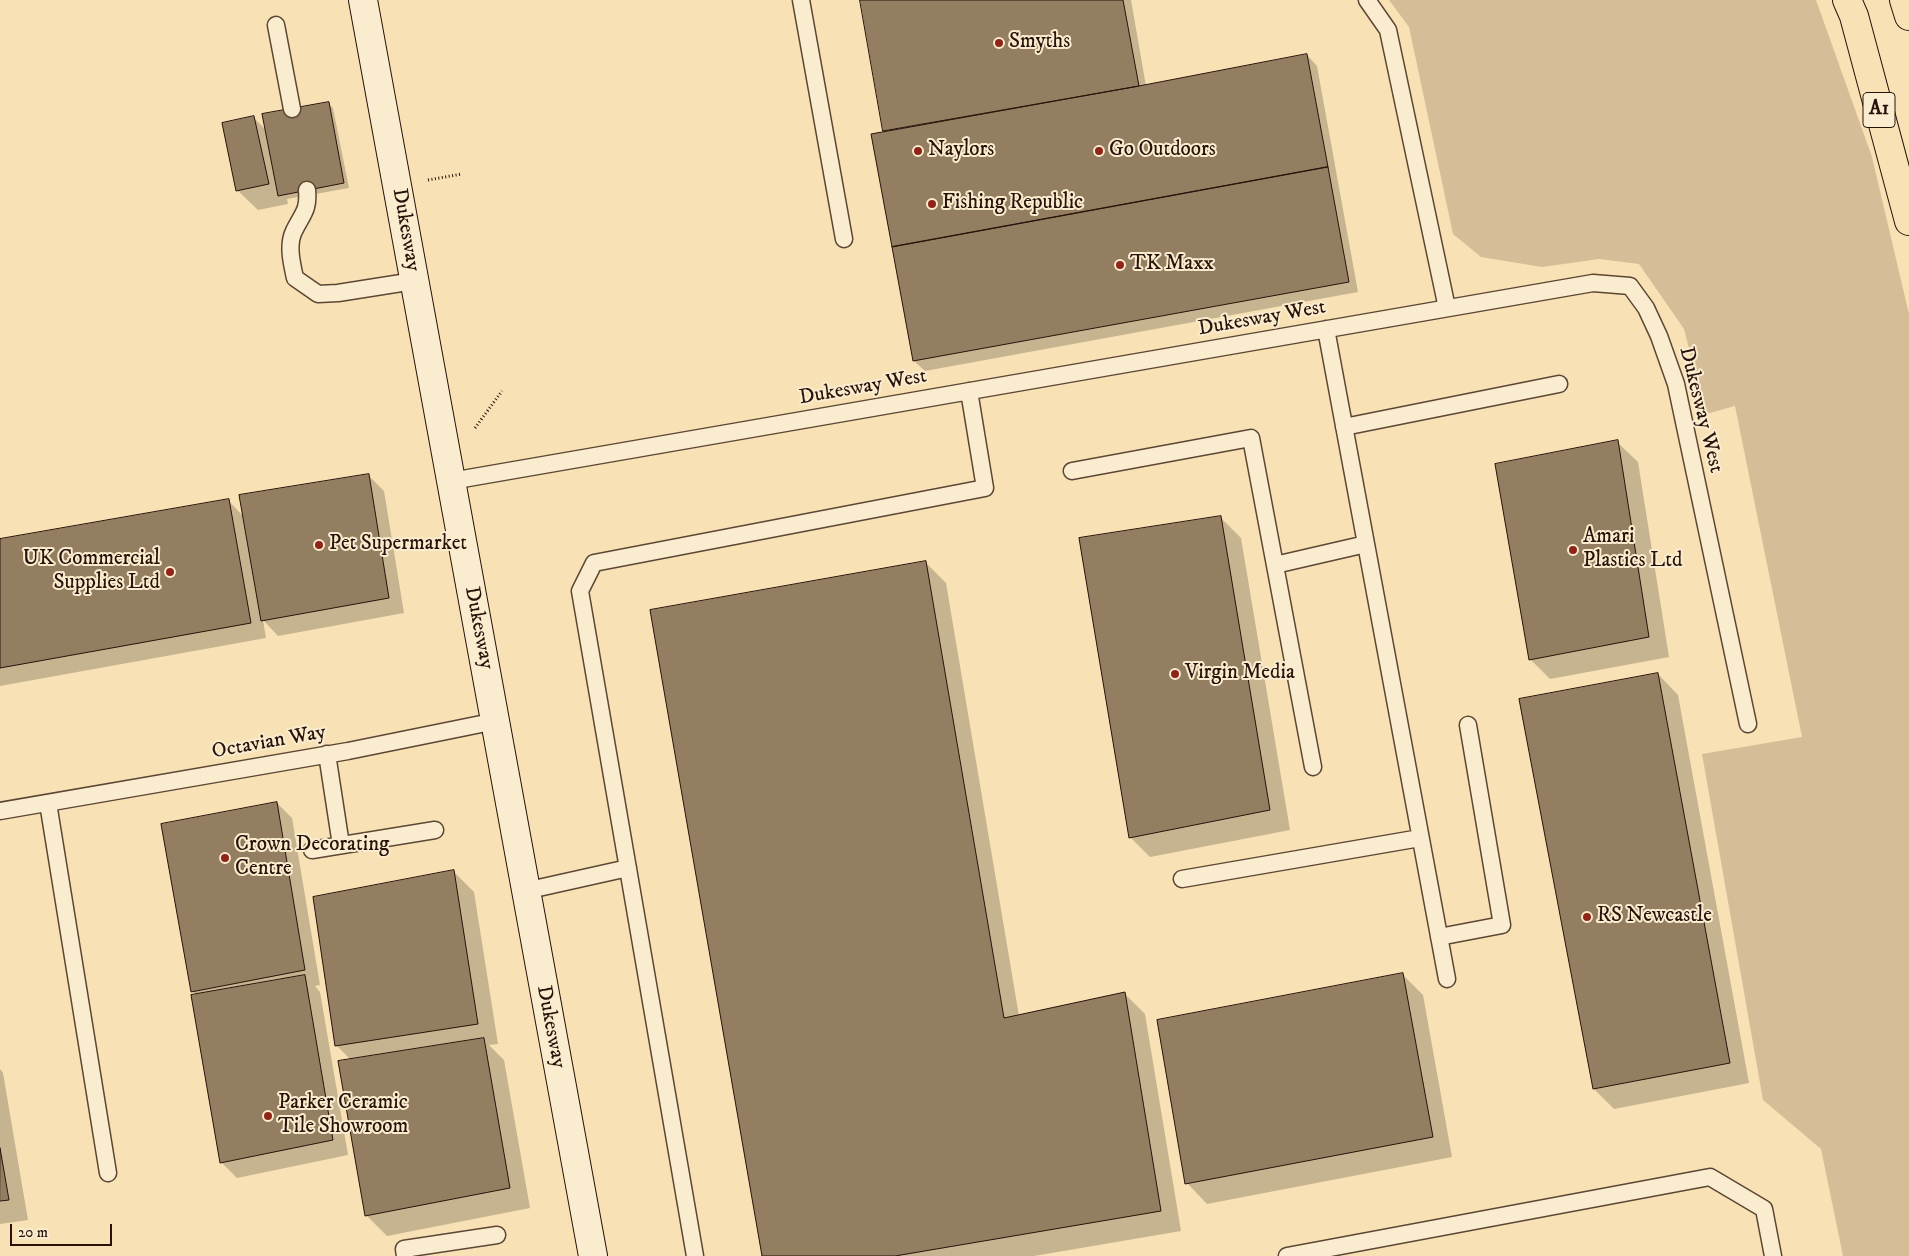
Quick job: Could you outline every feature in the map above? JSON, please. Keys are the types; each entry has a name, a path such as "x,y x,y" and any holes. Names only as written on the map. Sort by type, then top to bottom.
{"highway":[{"name":"A1","path":"1847,0 1854,16 1909,221"},
{"path":"1904,0 1909,16"}],"street":[{"name":"Dukesway","path":"363,0 593,1256"}],"lane":[{"path":"801,0 844,240"},
{"path":"1367,0 1388,30 1447,308"},
{"path":"276,25 292,109"},
{"path":"307,190 308,203 293,233 290,257 295,278 318,294 338,293 414,281"},
{"name":"Dukesway West","path":"451,481 1593,282 1630,286 1646,308 1659,336 1676,384 1748,724"},
{"path":"1326,329 1446,979"},
{"path":"1344,427 1559,384"},
{"path":"695,1256 580,591 594,563 985,488 969,391"},
{"path":"1072,471 1251,438 1313,767"},
{"path":"1275,565 1366,544"},
{"name":"Octavian Way","path":"0,811 327,754 496,721"},
{"path":"1439,937 1502,925 1468,725"},
{"path":"327,754 341,845"},
{"path":"48,803 108,1174"},
{"path":"312,850 435,830"},
{"path":"1182,879 1420,838"},
{"path":"525,891 628,868"},
{"path":"1287,1256 1710,1177 1764,1209 1773,1256"},
{"path":"405,1256 404,1249 498,1235"}],"path":[{"path":"426,180 462,174"},
{"path":"475,428 502,391"}],"shaded area":[{"path":"1389,0 1816,0 1872,157 1909,314 1909,1256 1843,1256 1821,1149 1763,1100 1702,754 1802,737 1735,406 1706,414 1684,329 1639,264 1599,259 1542,267 1481,257 1453,234 1409,27"}],"building":[{"name":"Smyths","path":"860,0 1123,0 1139,86 883,131"},
{"name":"Go Outdoors","path":"1307,54 1328,167 892,247 871,134"},
{"path":"329,102 344,183 278,196 262,114"},
{"path":"254,116 269,184 236,191 222,123"},
{"name":"TK Maxx","path":"1328,167 1349,282 913,361 892,247"},
{"name":"Amari Plastics Ltd","path":"1618,440 1649,637 1529,660 1495,464"},
{"path":"369,474 389,598 261,621 239,495"},
{"path":"229,499 251,623 0,668 0,539"},
{"name":"Virgin Media","path":"1221,516 1270,810 1129,838 1079,538"},
{"path":"926,561 1004,1018 1125,992 1161,1211 895,1256 762,1256 650,610"},
{"path":"1658,673 1730,1063 1593,1089 1519,699"},
{"path":"277,802 305,970 191,992 161,824"},
{"path":"454,870 478,1024 335,1046 313,897"},
{"path":"1403,973 1433,1137 1185,1184 1157,1020"},
{"path":"305,975 333,1140 220,1163 191,995"},
{"path":"484,1038 510,1188 365,1216 338,1061"},
{"path":"0,1148 9,1200 0,1201"}],"place":[{"name":"Smyths","path":"999,43"},
{"name":"Naylors","path":"918,151"},
{"name":"Go Outdoors","path":"1099,151"},
{"name":"Fishing Republic","path":"932,204"},
{"name":"TK Maxx","path":"1120,265"},
{"name":"Pet Supermarket","path":"319,545"},
{"name":"Amari Plastics Ltd","path":"1573,550"},
{"name":"UK Commercial Supplies Ltd","path":"170,572"},
{"name":"Virgin Media","path":"1175,674"},
{"name":"Crown Decorating Centre","path":"225,858"},
{"name":"RS Newcastle","path":"1587,917"},
{"name":"Parker Ceramic Tile Showroom","path":"268,1116"}]}
